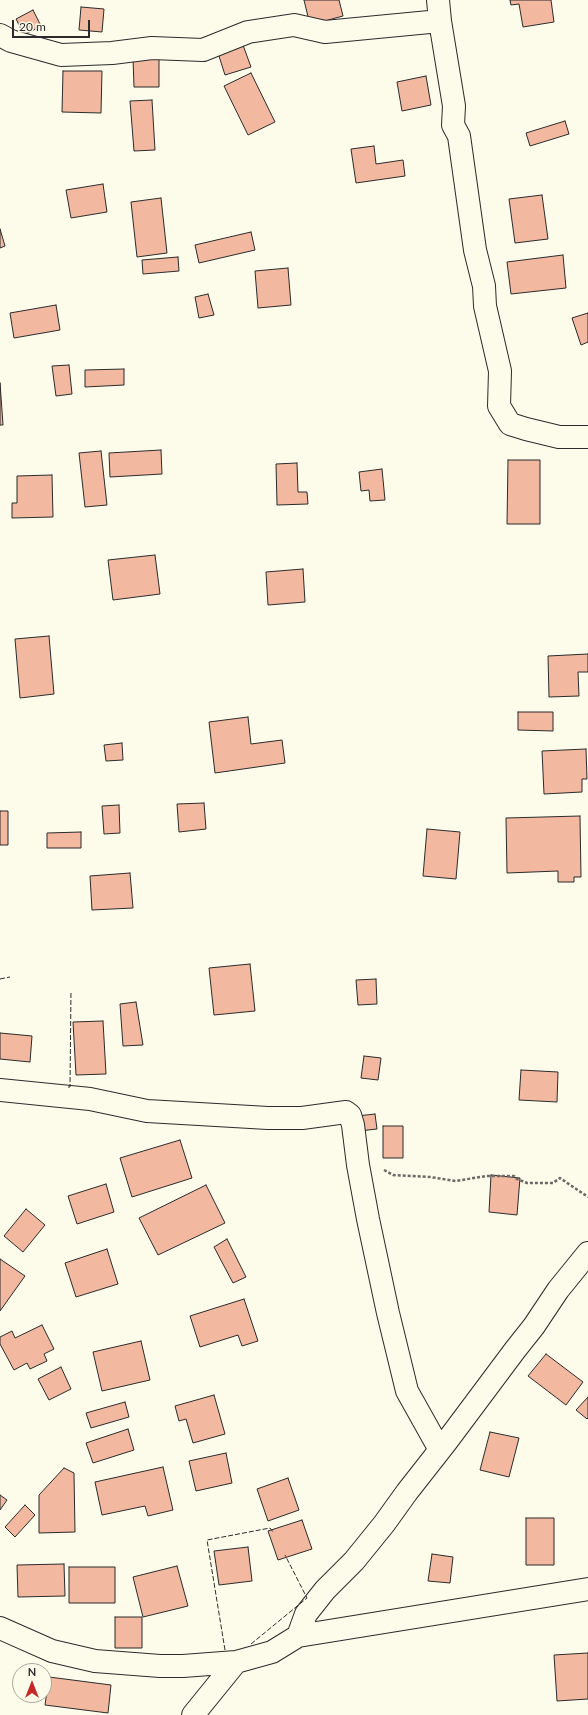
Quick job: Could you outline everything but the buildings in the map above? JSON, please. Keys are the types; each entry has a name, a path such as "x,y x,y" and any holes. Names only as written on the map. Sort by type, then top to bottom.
{"street":[{"path":"0,35 11,41 61,55 112,53 152,48 203,50 248,32 294,25 325,32 439,11 454,106 453,125 459,136 475,250 484,286 485,306 500,371 499,406 510,424 559,437 588,437"},
{"path":"0,1090 90,1100 147,1111 268,1118 302,1118 346,1112 350,1115 353,1125 358,1165 388,1313 407,1392 440,1450"},
{"path":"298,1636 306,1614 325,1590 359,1555 534,1326 558,1290 588,1252"},
{"path":"0,1628 52,1651 95,1661 160,1666 183,1666 236,1662 272,1652 298,1636 588,1589"},
{"path":"193,1715 236,1662"}],"path":[{"path":"358,1165 375,1166 393,1174 456,1181 486,1176 514,1176 517,1179 527,1183 553,1183 560,1178 588,1197"}],"fence":[{"path":"0,979 10,977"},
{"path":"68,1087 70,1087 71,991"},
{"path":"225,1650 207,1540 270,1528 273,1532"},
{"path":"251,1644 307,1598 285,1555"}]}
